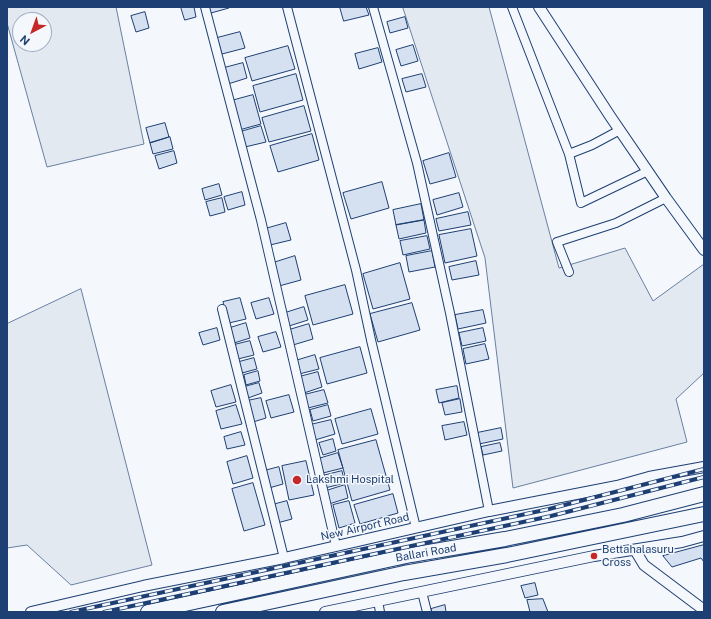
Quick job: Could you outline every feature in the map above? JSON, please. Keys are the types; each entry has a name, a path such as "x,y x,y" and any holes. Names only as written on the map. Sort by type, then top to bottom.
{"highway":[{"name":"Ballari Road","path":"148,612 411,555 505,539 623,515 704,494"},
{"name":"Ballari Road","path":"224,612 404,572 507,555 704,514"}],"street":[{"path":"205,7 261,220 336,546"},
{"path":"287,7 356,270 371,340 416,528"},
{"path":"373,7 417,163 450,313 489,511"},
{"path":"512,7 569,154 581,203 648,171"},
{"path":"539,7 666,198 704,250"},
{"path":"569,154 592,145 620,130"},
{"path":"569,272 557,242 616,222 666,198"},
{"path":"222,309 284,558"},
{"name":"New Airport Road","path":"31,612 143,586 284,558 489,511 616,486 649,477 704,467"},
{"path":"331,611 594,556 682,542 704,536"},
{"path":"635,550 644,566 704,610"},
{"path":"422,592 426,612"},
{"path":"378,601 380,612"}],"shaded area":[{"path":"7,7 116,7 144,144 47,167 15,52 52,52 52,12 12,12 12,41 7,23"},
{"path":"403,7 489,7 559,268 625,248 653,301 704,264 704,373 676,399 687,442 513,488 485,258"},
{"path":"81,289 152,565 71,585 27,545 7,548 7,324"}],"building":[{"path":"181,7 194,7 196,17 185,20"},
{"path":"209,7 228,7 229,8 211,13"},
{"path":"340,7 366,7 369,15 344,21"},
{"path":"145,12 149,28 136,32 131,16"},
{"path":"405,17 408,28 390,33 387,22"},
{"path":"240,32 245,48 222,54 217,38"},
{"path":"413,45 418,61 401,66 396,50"},
{"path":"288,46 295,69 252,81 245,58"},
{"path":"378,48 382,62 359,69 355,54"},
{"path":"243,63 247,78 228,84 224,68"},
{"path":"296,74 303,100 260,112 253,86"},
{"path":"422,74 426,87 406,92 402,79"},
{"path":"253,95 261,124 239,130 231,101"},
{"path":"304,106 311,131 269,142 262,118"},
{"path":"165,123 169,137 150,143 146,128"},
{"path":"261,126 266,142 245,147 240,132"},
{"path":"312,134 319,160 278,172 270,146"},
{"path":"170,137 173,149 153,154 150,143"},
{"path":"174,151 177,163 159,169 155,156"},
{"path":"449,153 456,177 430,184 423,161"},
{"path":"382,182 389,208 351,219 343,193"},
{"path":"219,184 222,195 205,200 202,189"},
{"path":"242,192 245,205 228,210 224,197"},
{"path":"459,193 463,207 437,215 433,200"},
{"path":"222,198 225,212 210,216 206,202"},
{"path":"421,204 424,220 396,225 393,210"},
{"path":"468,212 471,225 439,231 436,219"},
{"path":"424,220 426,233 399,239 396,225"},
{"path":"286,223 291,240 270,245 265,229"},
{"path":"471,229 477,256 445,263 439,235"},
{"path":"427,236 430,249 403,255 400,241"},
{"path":"432,251 435,267 409,272 406,256"},
{"path":"295,256 301,280 279,286 273,263"},
{"path":"476,261 479,275 452,280 449,267"},
{"path":"400,263 410,299 373,309 363,274"},
{"path":"345,285 353,314 313,325 305,296"},
{"path":"240,298 246,319 229,323 223,302"},
{"path":"269,298 274,314 256,319 251,303"},
{"path":"412,303 420,330 378,342 370,314"},
{"path":"304,307 308,320 289,326 285,313"},
{"path":"483,310 486,323 458,329 455,315"},
{"path":"246,323 250,338 234,343 230,328"},
{"path":"309,324 313,339 293,345 289,330"},
{"path":"217,328 220,340 203,345 199,333"},
{"path":"483,328 486,341 462,346 459,333"},
{"path":"276,332 281,347 263,352 258,337"},
{"path":"250,341 254,355 238,359 234,345"},
{"path":"485,344 489,359 466,364 463,349"},
{"path":"360,347 367,373 327,384 320,358"},
{"path":"315,355 319,369 299,374 295,361"},
{"path":"254,358 257,369 242,373 239,362"},
{"path":"258,371 260,381 246,385 244,375"},
{"path":"318,372 322,387 304,393 299,377"},
{"path":"259,383 262,393 248,398 244,387"},
{"path":"231,385 236,402 216,407 211,391"},
{"path":"457,386 459,398 439,403 436,390"},
{"path":"324,390 328,403 308,408 304,395"},
{"path":"289,395 294,412 271,418 266,401"},
{"path":"261,398 266,418 253,422 247,401"},
{"path":"460,399 462,412 445,415 442,403"},
{"path":"236,405 242,424 221,429 216,411"},
{"path":"328,405 331,416 313,421 310,410"},
{"path":"371,409 378,434 342,444 335,419"},
{"path":"331,420 335,434 315,440 310,425"},
{"path":"464,422 467,435 445,440 442,426"},
{"path":"501,428 503,439 479,444 477,433"},
{"path":"241,432 245,445 227,449 224,437"},
{"path":"333,439 336,451 323,455 319,443"},
{"path":"376,440 390,490 352,501 338,450"},
{"path":"500,443 502,451 483,455 481,447"},
{"path":"338,453 343,468 323,473 318,459"},
{"path":"247,456 253,478 233,484 227,462"},
{"path":"306,461 314,495 289,500 282,466"},
{"path":"279,467 283,484 269,488 264,471"},
{"path":"342,471 345,483 325,488 322,476"},
{"path":"253,483 265,525 244,531 232,489"},
{"path":"345,485 348,498 329,504 326,491"},
{"path":"393,494 398,513 360,524 354,505"},
{"path":"287,501 292,519 277,523 272,505"},
{"path":"349,501 355,523 339,528 333,505"},
{"path":"704,545 704,562 701,558 672,567 663,556"},
{"path":"535,583 538,595 525,598 521,586"},
{"path":"543,599 548,612 530,612 527,600"},
{"path":"445,605 446,612 432,612 431,609"}],"railway":[{"path":"71,612 549,509 704,469"},
{"path":"104,612 551,516 704,477"}],"place":[{"name":"Lakshmi Hospital","path":"297,480"},
{"name":"Bettahalasuru Cross","path":"594,556"}]}
